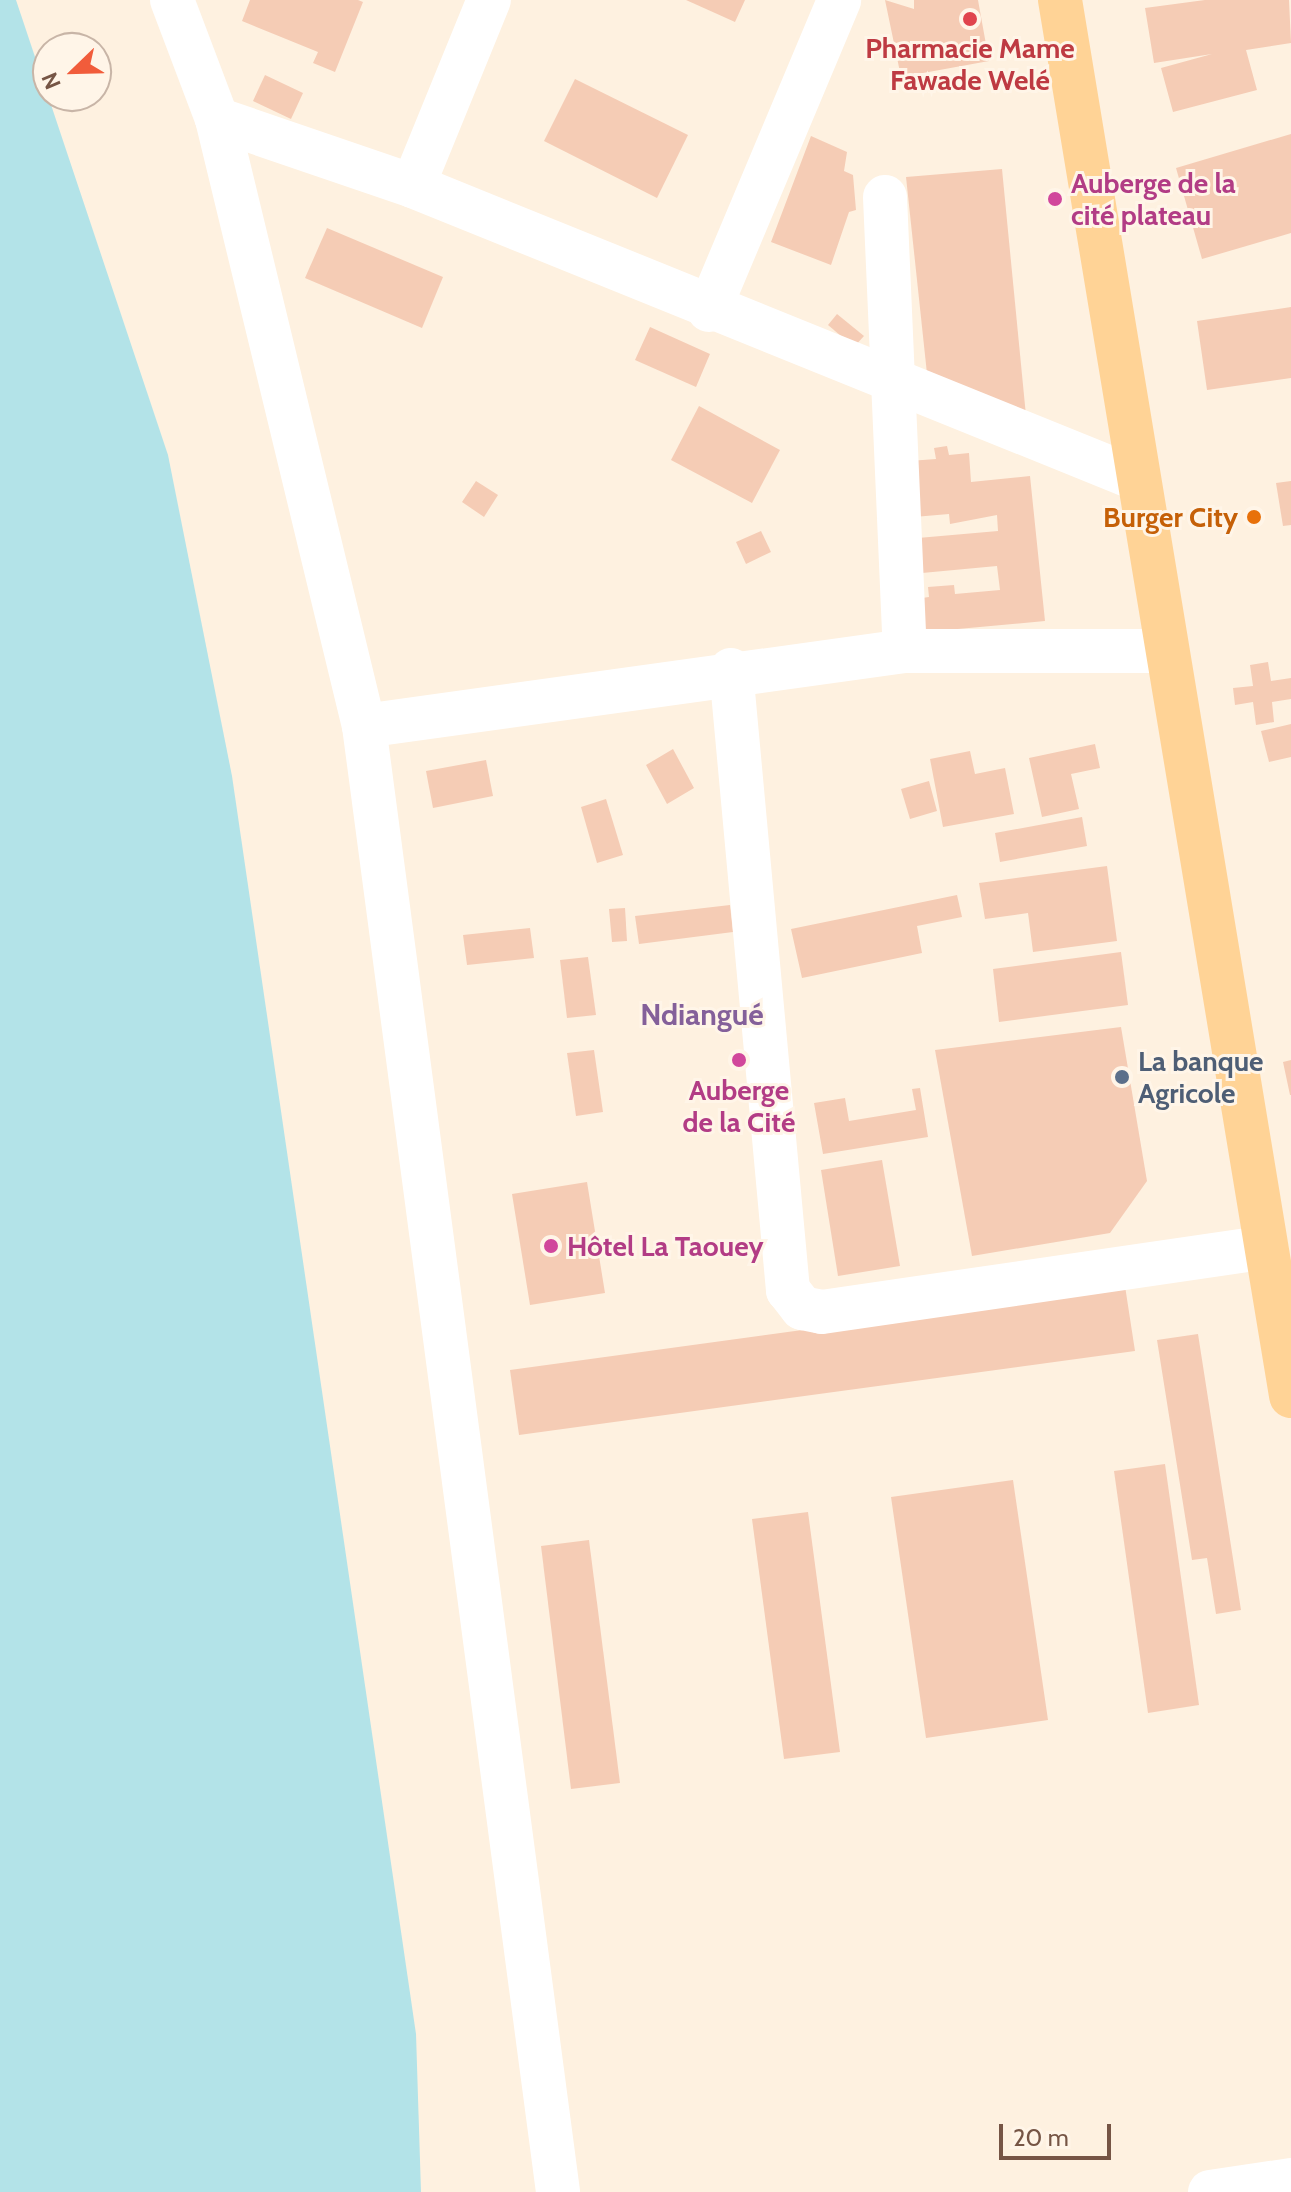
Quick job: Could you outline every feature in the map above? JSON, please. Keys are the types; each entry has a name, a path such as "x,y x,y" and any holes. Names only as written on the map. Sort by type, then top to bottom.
{"main road":[{"path":"1060,0 1135,478 1167,651 1291,1396"}],"street":[{"path":"172,0 217,119 364,726 558,2192"},
{"path":"413,186 489,0"},
{"path":"709,310 839,0"},
{"path":"217,119 413,186 709,310 1135,478"},
{"path":"885,197 888,381 905,651"},
{"path":"364,726 731,670 905,651 1167,651"},
{"path":"731,670 788,1290 802,1308 822,1312 1266,1247"},
{"path":"1210,2192 1291,2180"}],"water":[{"path":"0,0 16,0 32,48 32,112 53,112 168,455 232,776 416,2034 421,2192 0,2192"}],"building":[{"path":"250,0 363,2 335,72 313,63 318,52 242,21"},
{"path":"686,0 745,0 735,22"},
{"path":"885,0 914,9 914,0 978,0 989,61 901,77"},
{"path":"1205,0 1289,0 1291,43 1246,50 1257,90 1173,112 1161,68 1212,54 1154,63 1145,8"},
{"path":"265,75 303,93 291,119 253,101"},
{"path":"575,79 688,135 657,198 544,141"},
{"path":"1291,134 1291,233 1202,259 1176,168"},
{"path":"811,136 847,152 844,171 853,175 856,210 849,212 831,265 771,242"},
{"path":"1002,169 1027,426 928,383 906,177"},
{"path":"327,228 443,277 422,328 305,278"},
{"path":"1291,307 1291,378 1207,390 1197,321"},
{"path":"837,314 864,336 854,347 828,325"},
{"path":"650,327 710,354 696,387 635,360"},
{"path":"699,406 780,450 752,503 671,460"},
{"path":"947,446 949,455 969,453 971,482 1030,476 1045,621 925,632 922,598 929,597 928,587 954,585 955,594 1000,590 997,566 922,573 918,538 998,531 997,515 950,524 949,514 914,517 909,461 936,459 934,448"},
{"path":"476,481 498,495 484,517 462,502"},
{"path":"1291,481 1291,525 1283,526 1276,483"},
{"path":"761,531 771,552 746,564 736,542"},
{"path":"1268,662 1271,681 1291,678 1291,699 1272,702 1274,722 1256,725 1253,702 1235,705 1233,688 1253,686 1250,665"},
{"path":"1291,724 1291,757 1269,762 1261,731"},
{"path":"1095,744 1100,768 1071,774 1079,809 1042,817 1029,758"},
{"path":"673,749 694,788 667,804 646,765"},
{"path":"970,751 975,774 1005,768 1014,814 943,827 930,759"},
{"path":"486,760 493,796 433,808 426,771"},
{"path":"929,781 937,811 910,819 901,789"},
{"path":"606,799 623,855 597,863 581,807"},
{"path":"1082,817 1087,846 1000,862 995,833"},
{"path":"1107,866 1117,941 1033,952 1028,913 985,919 979,883"},
{"path":"957,895 962,917 917,926 922,953 802,978 791,929"},
{"path":"730,905 733,932 639,944 635,916"},
{"path":"625,908 627,941 612,942 609,909"},
{"path":"530,928 534,958 467,965 463,935"},
{"path":"1121,952 1128,1005 999,1022 993,969"},
{"path":"588,957 596,1015 567,1018 560,960"},
{"path":"1121,1027 1147,1181 1110,1233 972,1256 935,1050"},
{"path":"594,1050 603,1112 576,1116 567,1053"},
{"path":"1291,1060 1291,1095 1290,1095 1283,1062"},
{"path":"920,1088 928,1137 823,1154 814,1103 845,1098 849,1121 916,1110 912,1089"},
{"path":"882,1160 900,1266 838,1276 821,1170"},
{"path":"587,1182 605,1293 530,1305 512,1194"},
{"path":"1125,1286 1135,1351 519,1435 510,1370"},
{"path":"1198,1334 1241,1610 1216,1614 1207,1558 1192,1560 1157,1340"},
{"path":"1165,1464 1199,1705 1148,1713 1114,1471"},
{"path":"1013,1480 1048,1720 926,1738 891,1497"},
{"path":"808,1512 840,1752 784,1759 752,1519"},
{"path":"589,1540 620,1783 571,1789 541,1546"}],"place":[{"name":"Pharmacie Mame Fawade Welé","path":"970,19"},
{"name":"Auberge de la cité plateau","path":"1055,199"},
{"name":"Burger City","path":"1254,517"},
{"name":"Auberge de la Cité","path":"739,1060"},
{"name":"La banque Agricole","path":"1122,1077"},
{"name":"Hôtel La Taouey","path":"551,1246"}],"district":[{"name":"Ndiangué","path":"702,1015"}]}
